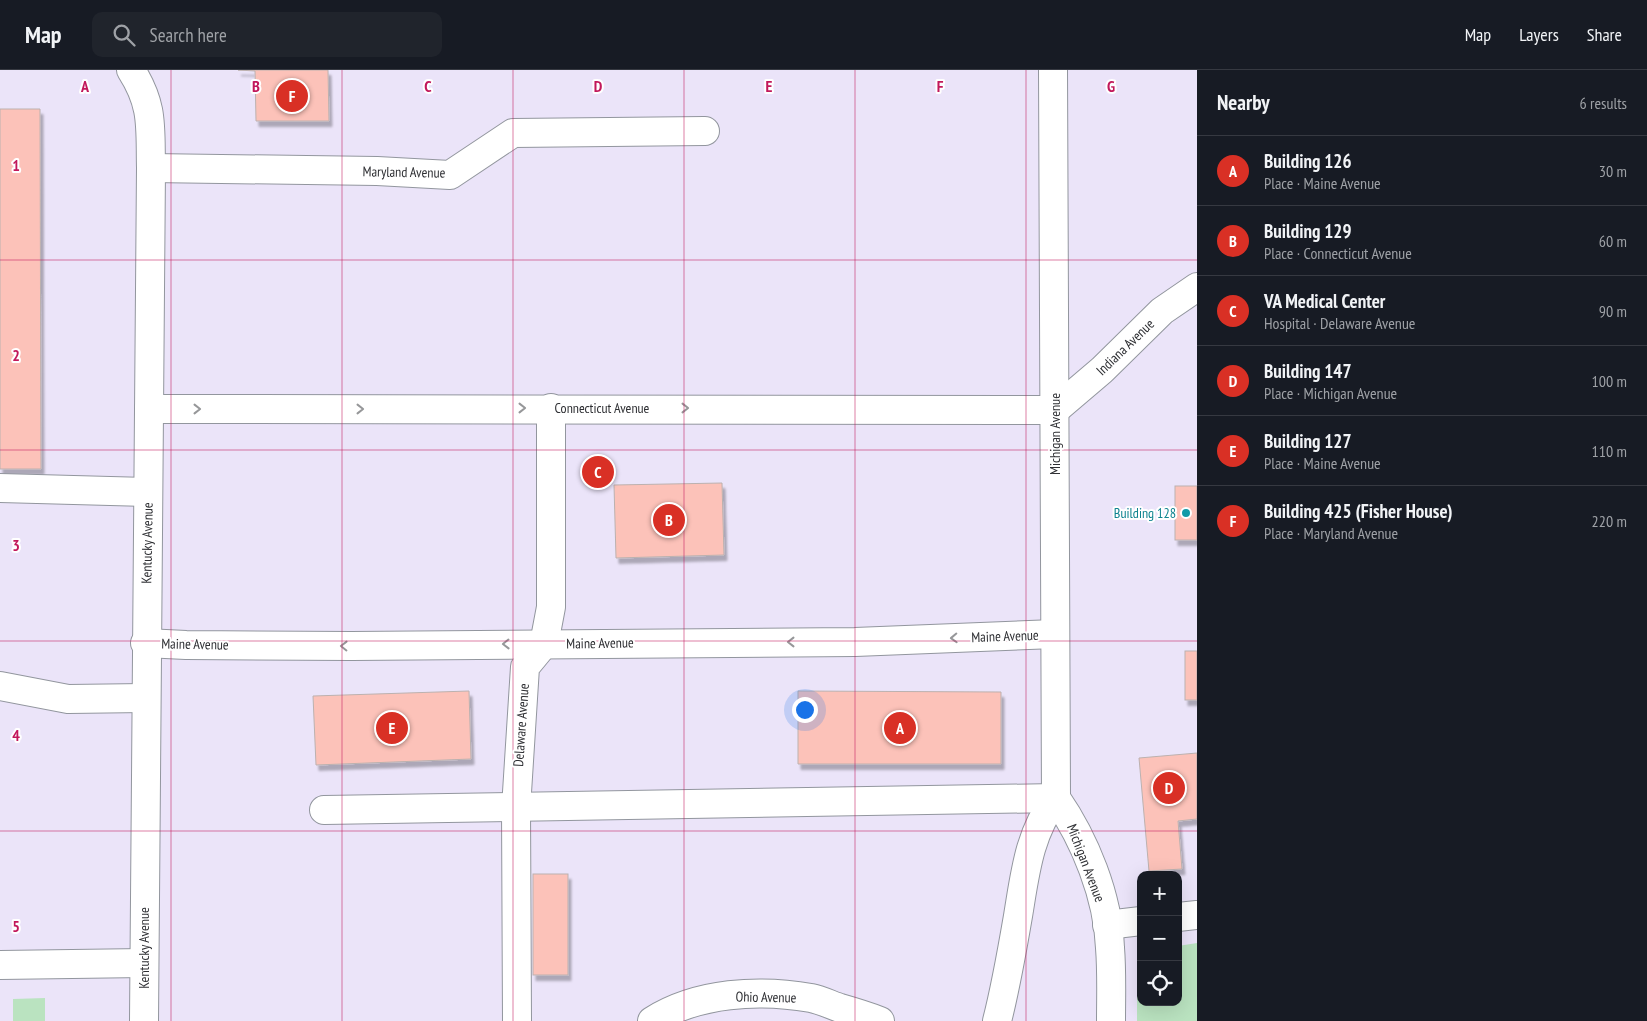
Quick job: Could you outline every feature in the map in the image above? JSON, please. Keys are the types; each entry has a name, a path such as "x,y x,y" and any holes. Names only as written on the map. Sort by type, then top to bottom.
{"street":[{"name":"Kentucky Avenue","path":"131,70 141,86 150,108 151,168 145,643 144,1021"},
{"name":"Michigan Avenue","path":"1054,70 1056,798 1077,832 1097,884 1107,925 1110,947 1111,1021"},
{"name":"Maryland Avenue","path":"151,168 367,171 450,175 513,133 705,131"},
{"name":"Indiana Avenue","path":"1055,410 1102,370 1162,311 1197,287"},
{"name":"Delaware Avenue","path":"517,1021 516,808 525,667 544,644 551,607 551,408"},
{"name":"Connecticut Avenue","path":"149,409 1055,410"},
{"path":"0,488 147,492"},
{"name":"Maine Avenue","path":"145,643 352,646 855,642 1055,634"},
{"path":"0,686 68,699 145,698"},
{"path":"324,810 1056,798"},
{"path":"997,1021 1006,988 1032,842 1046,811 1056,798"},
{"path":"1182,917 1197,915"},
{"path":"1107,925 1137,921"},
{"path":"0,965 144,963"},
{"name":"Ohio Avenue","path":"652,1021 673,1009 703,999 736,995 780,995 810,997 880,1021"}],"shaded area":[{"path":"0,70 1197,70 1197,1021 0,1021"}],"green space":[{"path":"1197,943 1197,1021 1137,1021 1137,1006 1182,1006 1182,945"},
{"path":"45,998 45,1021 13,1021 13,999"}],"building":[{"path":"238,70 328,70 329,121 256,121 255,71"},
{"path":"0,109 40,109 41,469 0,469"},
{"path":"722,483 724,555 616,558 614,485"},
{"name":"Building 128","path":"1175,486 1197,486 1197,540 1175,540"},
{"path":"1185,651 1197,651 1197,700 1185,700"},
{"path":"469,691 471,759 316,765 313,696"},
{"path":"798,691 1001,692 1001,764 798,764"},
{"path":"1197,753 1197,819 1178,821 1182,869 1149,871 1139,758"},
{"path":"533,874 568,874 568,975 533,975"}],"place":[{"name":"Building 425 (Fisher House)","path":"292,96"},
{"name":"VA Medical Center","path":"598,472"},
{"name":"Building 128","path":"1186,513"},
{"name":"Building 129","path":"669,520"},
{"name":"Building 127","path":"392,728"},
{"name":"Building 126","path":"900,728"},
{"name":"Building 147","path":"1169,788"}]}
